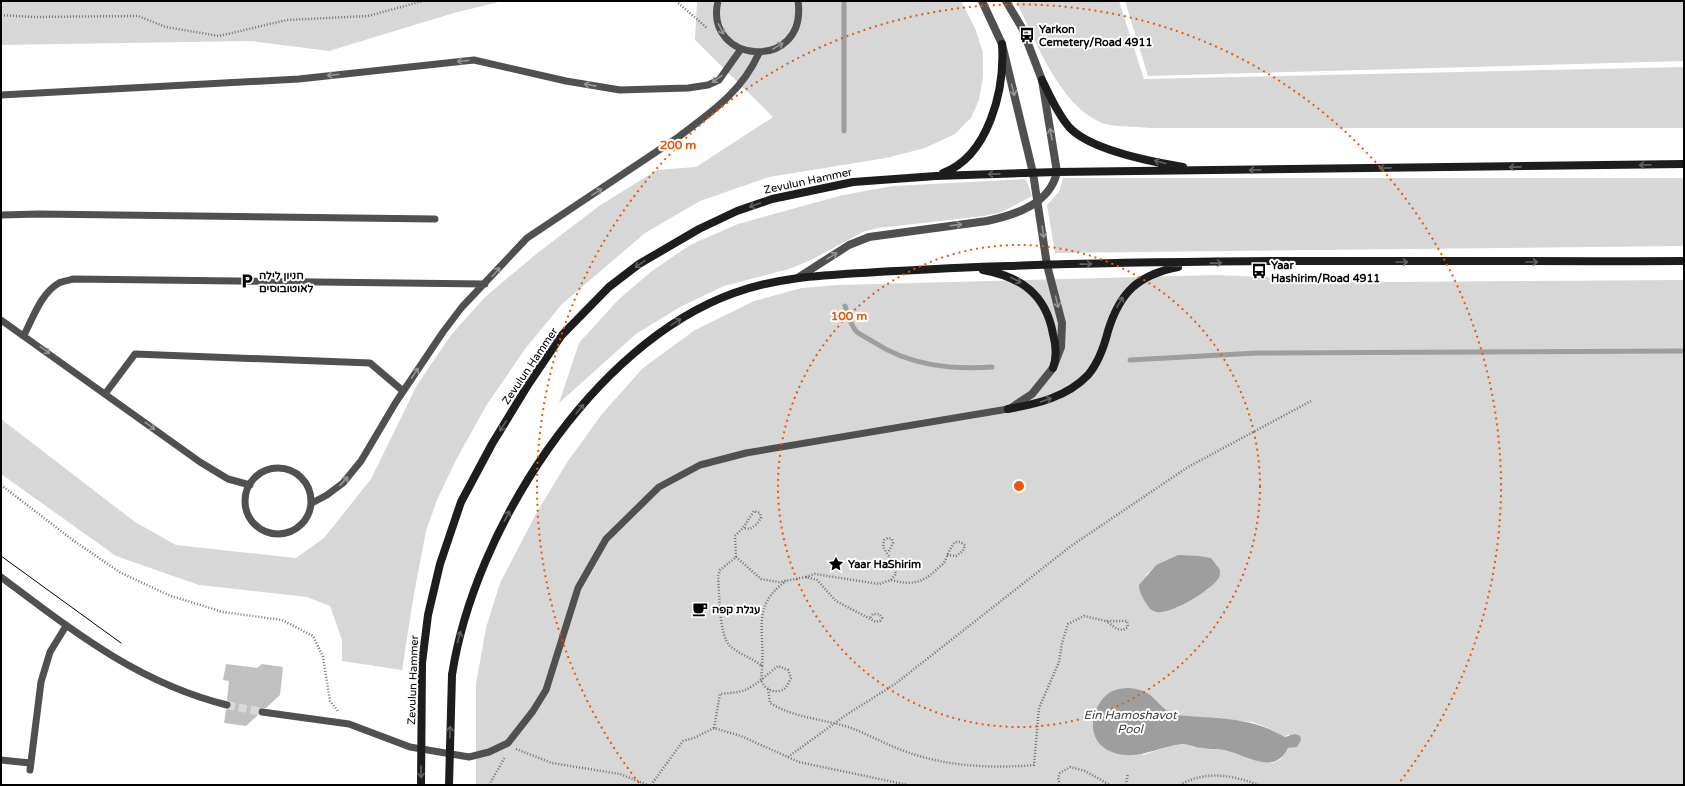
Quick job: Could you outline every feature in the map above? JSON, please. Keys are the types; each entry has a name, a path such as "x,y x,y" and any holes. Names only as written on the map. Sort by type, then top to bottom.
{"main road":[{"path":"936,176 952,170 963,161 979,142 988,125 1001,82 1003,64 1002,44"},
{"path":"1042,80 1059,114 1070,128 1083,138 1100,147 1169,164 1212,170 1684,164"},
{"name":"Zevulun Hammer","path":"421,785 422,663 428,615 436,579 461,502 492,444 528,385 561,336 609,287 639,264 664,248 737,211 772,199 853,182 936,176 1033,174 1057,172 1212,170"},
{"path":"450,785 452,675 456,646 470,598 488,554 514,502 542,459 589,398 612,373 638,349 687,315 733,293 759,285 799,277 965,267 1198,263 1684,261"},
{"path":"1008,409 1044,401 1067,391 1078,383 1097,362 1118,306 1130,288 1154,273 1198,263"},
{"path":"965,267 1006,276 1029,288 1038,297 1046,309 1051,323 1056,360 1053,368"}],"street":[{"path":"982,1 1002,44 1033,174 1047,265 1062,329 1062,347 1053,368 1032,394 1008,409"},
{"path":"799,277 849,246 869,237 988,221 1021,211 1038,200 1052,187 1057,172 1042,80 1022,28 1006,1"}],"lane":[{"path":"718,1 716,8 717,21 722,32 730,42 741,49 759,53 772,51 783,44 791,36 797,25 800,12 798,1"},
{"path":"1,95 299,79 474,60 574,82 620,90 688,88 708,85 719,80 741,49"},
{"path":"312,503 328,495 342,483 361,461 403,391 462,307 527,238 677,138 733,93 752,70 759,53"},
{"path":"1,216 39,214 435,219"},
{"path":"24,336 36,310 48,292 60,283 74,279 485,284"},
{"path":"1,320 200,462 228,479 250,485"},
{"path":"105,394 135,354 370,363 403,391"},
{"path":"262,712 349,724 410,747 469,757 490,752 509,745 546,690 578,588 606,539 659,487 700,465 746,453 1008,409"},
{"path":"277,468 288,470 297,474 305,482 310,492 312,503 310,513 298,528 289,533 269,533 260,529 248,514 245,504 246,494 250,485 257,476 266,471 277,468"},
{"path":"1,577 66,626 108,655 144,675 186,693 227,705"},
{"path":"1,760 30,767 41,682 50,652 66,626"}],"path":[{"path":"1,15 32,17 138,16 166,27 219,36 287,20 368,16 408,7 424,1"},
{"path":"676,1 708,28 717,21"},
{"path":"788,758 834,723 895,684 998,602 1090,533 1188,467 1311,401"},
{"path":"1,484 74,541 121,573 171,596 223,612 282,620 313,636 323,657 330,702 349,724"},
{"path":"743,528 750,529 757,524 761,518 760,512 754,511 743,528 735,536 736,557 762,579 779,582 815,574 879,584 891,580 896,574 888,553 883,547 884,540 888,538 892,539 893,543 888,553"},
{"path":"891,580 904,584 918,583 929,577 944,562 947,555 955,542 960,542 965,545 963,551 956,556 947,555"},
{"path":"736,557 720,570 718,576 721,618 725,638 730,646 762,666"},
{"path":"806,577 817,580 836,601 870,618"},
{"path":"714,728 720,694 745,690 762,678 778,666 788,670 790,678 786,688 776,692 768,689 763,683 762,678 762,666 763,650 761,620 769,597 774,590 786,580"},
{"path":"768,689 770,703 782,711 834,723 856,730 900,750 927,758 955,763 1005,768 1034,765 1038,708 1059,662 1062,643 1068,624 1084,616 1106,621 1127,621 1128,627 1123,630 1117,629 1106,621"},
{"path":"489,785 509,745 552,763 620,774 649,785 683,741 694,738 714,728 741,736 788,758 811,765 908,785"},
{"path":"1060,785 1058,778 1060,773 1070,767 1085,771 1110,785"},
{"path":"1126,785 1128,773"},
{"path":"1180,785 1196,777 1212,776 1233,777 1259,785"}],"shaded area":[{"path":"1,1 503,1 454,13 329,51 251,41 1,45"},
{"path":"697,1 961,1 975,28 983,53 983,77 979,100 971,118 955,134 925,148 886,158 769,177 700,201 645,233 562,304 525,349 486,406 456,460 437,500 426,531 402,670 342,661 342,640 330,606 307,597 199,585 116,556 1,474 1,419 135,522 176,545 296,558 324,538 371,479 417,385 451,335 485,297 535,255 599,206 657,170 696,167 773,117 695,40"},
{"path":"1016,1 1119,1 1144,79 1684,67 1684,128 1150,128 1106,124 1087,114 1073,102 1061,87 1050,70"},
{"path":"1125,1 1684,1 1684,61 1148,76"},
{"path":"1063,178 1684,178 1684,246 1055,253 1047,205 1059,192"},
{"path":"1026,179 1032,196 1002,212 984,216 878,228 863,232 811,260 789,269 724,286 680,307 636,334 559,403 579,343 619,299 652,271 690,245 738,224 843,195 893,186"},
{"path":"1216,275 1389,282 1684,280 1684,785 476,785 476,684 486,628 500,583 537,512 568,461 602,414 643,368 695,330 754,301 802,288 837,285","holes":["1178,555 1209,589 1176,608 1161,612 1154,612 1146,575 1156,565","1109,693 1159,704 1166,712 1176,715 1252,722 1266,727 1285,737 1289,734 1292,748 1288,748 1281,759 1273,763 1221,749 1203,748 1185,744 1169,746 1143,755 1095,712"]}],"water":[{"path":"1178,555 1211,558 1220,570 1220,575 1214,584 1199,596 1170,610 1156,612 1145,602 1140,592 1139,585 1156,565"},
{"name":"Ein Hamoshavot Pool","path":"1130,688 1146,692 1163,708 1176,715 1218,718 1245,722 1259,725 1285,737 1295,734 1300,736 1301,740 1297,747 1288,748 1282,757 1274,762 1257,761 1228,751 1200,748 1183,744 1139,754 1121,755 1103,747 1097,741 1094,733 1094,716 1102,699 1109,693 1119,689"}],"building":[{"path":"226,664 257,668 262,664 283,667 280,695 266,708 258,709 258,715 246,726 224,723 226,710 231,708 232,704 227,700 229,681 223,680"}],"waterway":[{"path":"844,1 844,131"},
{"path":"845,306 856,331 900,356 914,361 960,368 992,367"},
{"path":"1130,360 1257,353 1684,351"}],"tunnel":[{"path":"227,705 262,712"}],"tram line":[{"path":"1,556 121,643"}],"place":[{"name":"Yarkon Cemetery/Road 4911","path":"1027,35"},
{"name":"Yaar Hashirim/Road 4911","path":"1259,271"},
{"name":"חניון לילה לאוטובוסים","path":"247,281"},
{"name":"Yaar HaShirim","path":"836,564"},
{"name":"עגלת קפה","path":"700,609"}]}
